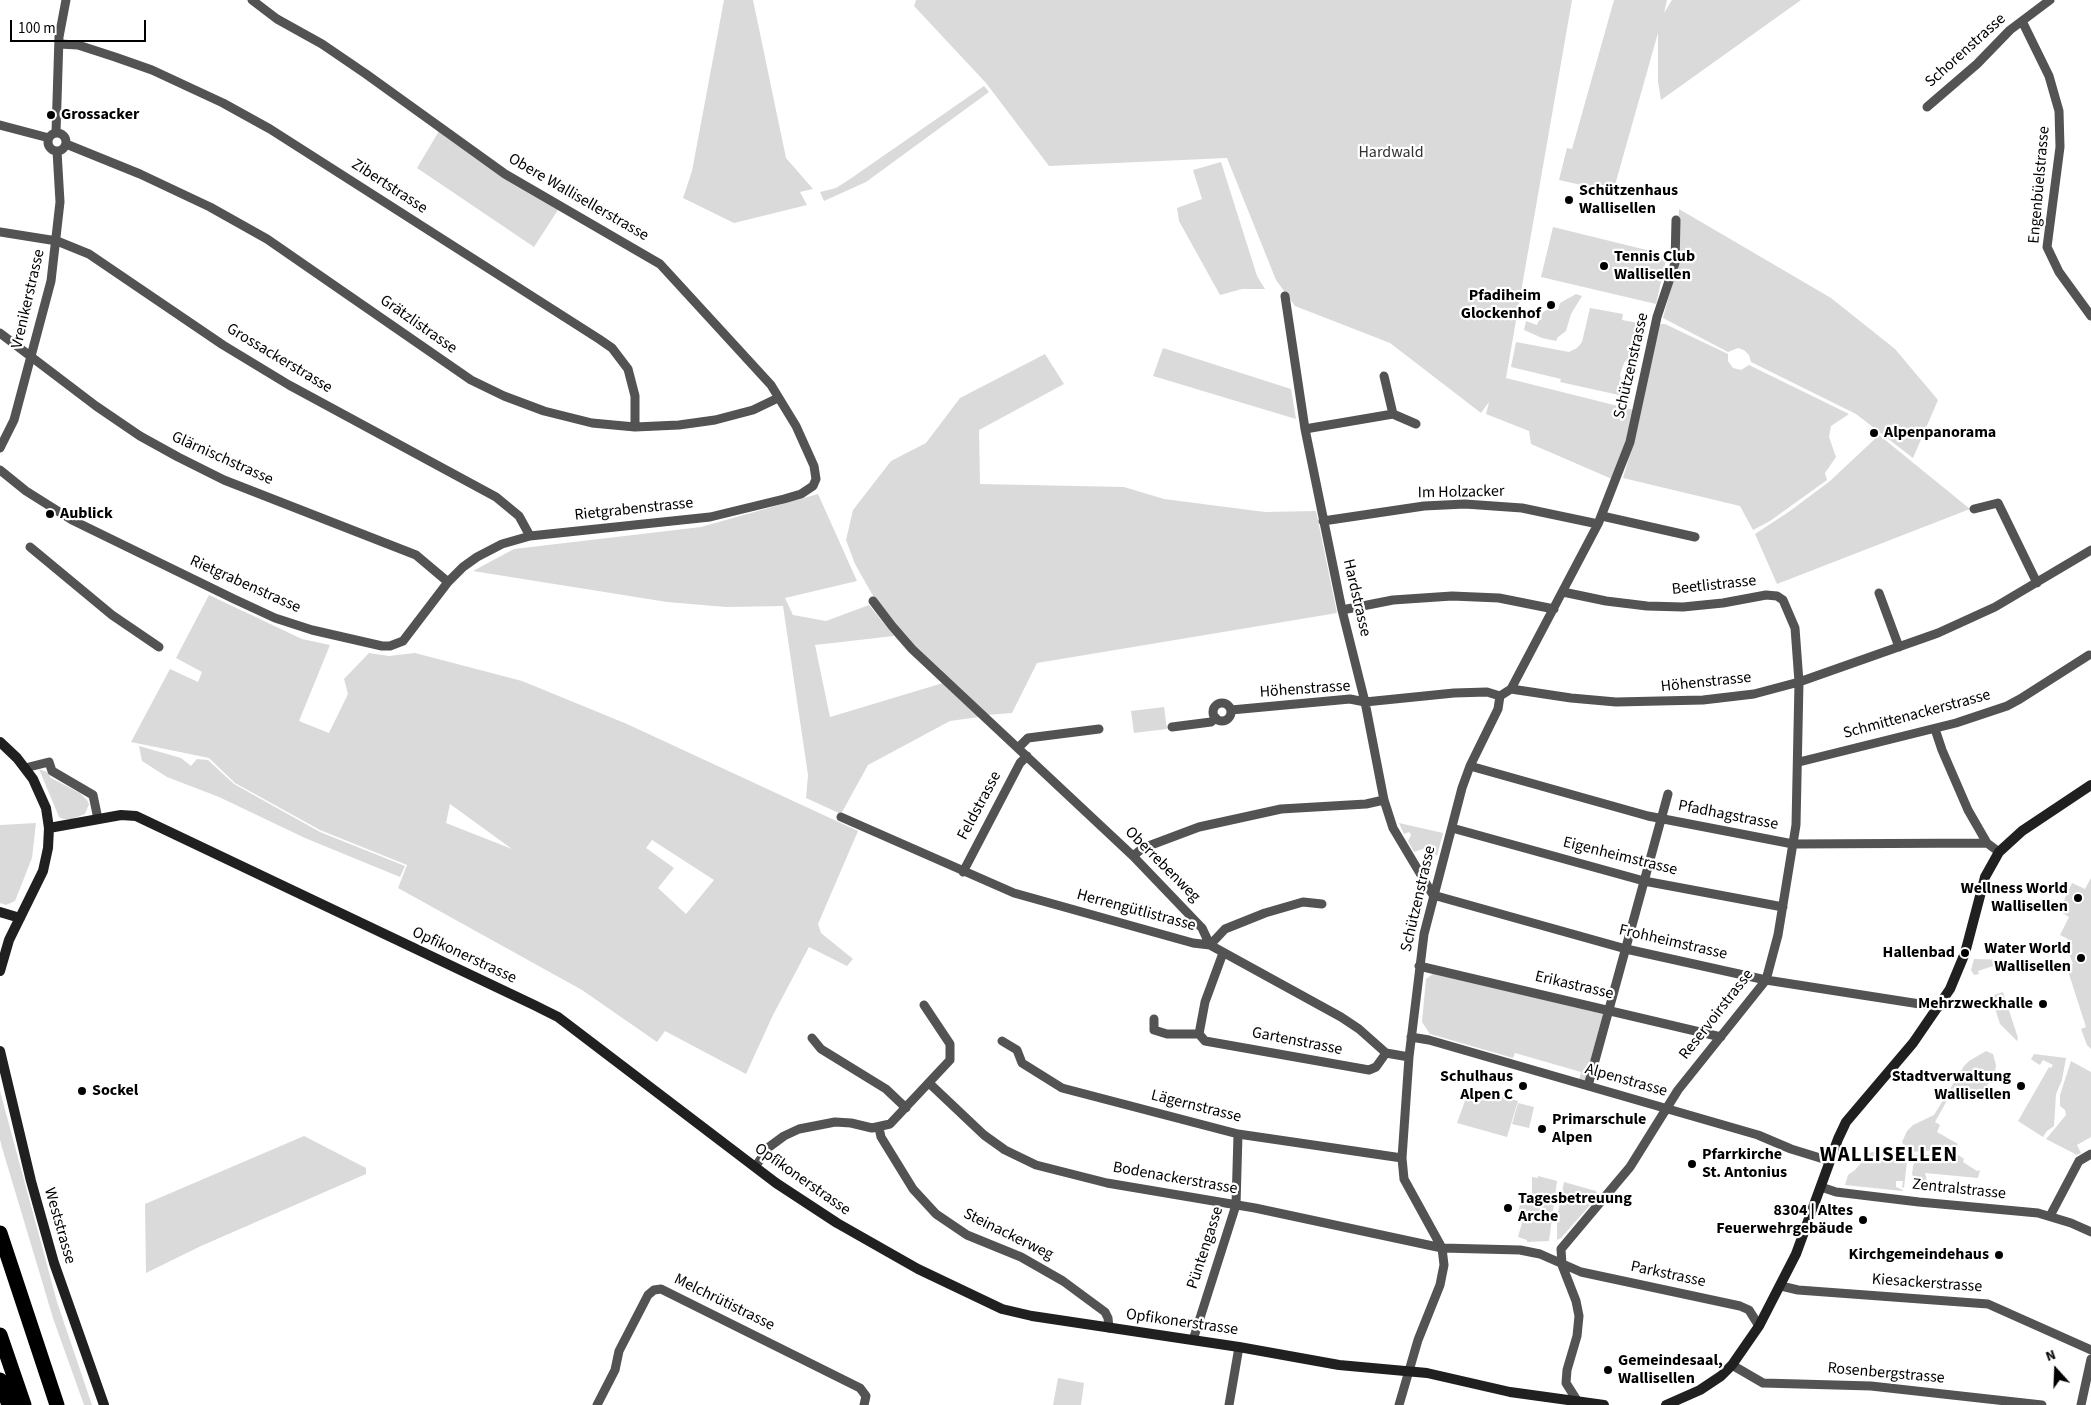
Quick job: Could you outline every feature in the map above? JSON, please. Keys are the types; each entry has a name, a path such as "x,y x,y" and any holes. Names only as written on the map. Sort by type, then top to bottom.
{"highway":[{"path":"0,1233 57,1405"},
{"path":"0,1335 24,1405"},
{"path":"0,1380 10,1405"}],"street":[{"path":"0,125 52,135 64,136 66,144 57,151 50,148 52,135 59,44 66,0"},
{"name":"Obere Wallisellerstrasse","path":"252,0 277,19 322,44 366,74 505,174 563,209 654,259 667,270 762,374 796,426 814,466 816,479 814,486"},
{"name":"Schorenstrasse","path":"1927,107 1977,64 2022,21 2050,0"},
{"name":"Engenbüelstrasse","path":"2022,21 2050,76 2059,110 2060,147 2047,247 2059,272 2091,316"},
{"name":"Zibertstrasse","path":"59,44 78,45 134,63 223,103 270,129 599,339 612,348 628,369 635,396 635,427"},
{"name":"Grätzlistrasse","path":"66,144 170,187 267,239 471,380 504,396 544,411 592,422 635,427 679,425 714,420 753,410 778,398"},
{"name":"Vrenikerstrasse","path":"0,448 14,420 51,281 60,202 57,151"},
{"name":"Schützenstrasse","path":"1400,1405 1422,1329 1440,1285 1444,1265 1442,1248 1404,1179 1402,1158 1408,1057 1419,966 1433,895 1470,766 1498,709 1500,696 1511,689 1564,592 1600,520 1630,442 1658,317 1673,271 1676,220"},
{"name":"Grossackerstrasse","path":"0,232 57,241 89,254 223,345 289,385 496,497 519,516 530,536"},
{"name":"Hardstrasse","path":"1285,296 1305,428 1323,521 1342,610 1365,702 1384,800 1393,828 1433,895"},
{"name":"Glärnischstrasse","path":"0,333 140,436 224,480 416,555 448,582"},
{"path":"1384,376 1393,414"},
{"path":"1305,428 1393,414 1416,424"},
{"name":"Rietgrabenstrasse","path":"0,470 26,492 72,520 275,618 312,630 382,646 397,644 410,634 448,582 463,567 490,549 530,536 710,517 801,494 814,486"},
{"path":"1974,509 1998,503 2038,583"},
{"name":"Im Holzacker","path":"1323,521 1424,506 1465,504 1522,508 1600,520"},
{"path":"1600,520 1695,537"},
{"path":"30,546 112,615 159,647"},
{"name":"Höhenstrasse","path":"1511,689 1571,698 1655,703 1754,694 1799,682 1899,647 1976,616 2038,583 2091,550"},
{"name":"Beetlistrasse","path":"1564,592 1606,601 1647,606 1684,607 1777,596 1783,600 1795,628 1799,682"},
{"path":"1880,593 1899,647"},
{"path":"1342,610 1393,600 1452,596 1498,598 1554,609"},
{"name":"Oberrebenweg","path":"873,601 912,649 1134,856 1202,928 1210,945"},
{"name":"Schmittenackerstrasse","path":"1799,762 1935,729 1974,717 2020,699 2089,655"},
{"name":"Reservoirstrasse","path":"1562,1265 1561,1249 1630,1167 1666,1108 1766,980 1783,907 1793,844 1799,762 1799,682"},
{"name":"Höhenstrasse","path":"1231,710 1350,699 1365,702 1487,692 1500,696"},
{"name":"Höhenstrasse","path":"1218,703 1228,704 1231,710 1230,717 1225,720 1216,718 1214,708 1218,703"},
{"name":"Höhenstrasse","path":"1172,727 1211,722 1216,718"},
{"path":"1018,748 1028,738 1099,729"},
{"path":"1935,729 1957,786 1987,843 1999,852"},
{"path":"0,742 25,768 43,800 49,828 48,848 43,871 9,940 0,971"},
{"name":"Feldstrasse","path":"963,872 1020,763 1027,756"},
{"path":"25,768 49,762 52,771 93,795 98,819"},
{"name":"Pfadhagstrasse","path":"1470,766 1660,819 1793,844 1987,843"},
{"path":"1666,1405 1711,1384 1732,1365 1758,1326 1781,1286 1821,1187 1838,1139 1855,1110 1912,1043 1939,1007 1958,971 1986,877 1999,852 2024,829 2091,785"},
{"path":"1588,1086 1668,794"},
{"path":"1134,856 1143,848 1199,827 1281,810 1366,804 1384,800"},
{"name":"Opfikonerstrasse","path":"49,828 127,814 143,818 558,1017 755,1167 837,1223 981,1300 1002,1309 1032,1316 1239,1347 1339,1365 1409,1370 1510,1392 1604,1405"},
{"name":"Herrengütlistrasse","path":"841,817 1014,893 1193,943 1210,945 1341,1017 1359,1029 1386,1054"},
{"name":"Eigenheimstrasse","path":"1452,828 1644,881 1783,907"},
{"name":"Frohheimstrasse","path":"1433,895 1626,948 1766,980 1939,1007"},
{"path":"1210,945 1225,929 1265,913 1303,902 1322,904"},
{"path":"0,912 20,918"},
{"path":"1198,1034 1205,1002 1223,953"},
{"name":"Erikastrasse","path":"1419,966 1721,1037"},
{"path":"755,1167 769,1147 784,1136 799,1129 835,1122 879,1128 890,1124 950,1060 952,1052 950,1044 924,1005"},
{"name":"Gartenstrasse","path":"1154,1019 1154,1030 1167,1034 1198,1034 1204,1041 1360,1069 1369,1070 1376,1067 1386,1054"},
{"name":"Alpenstrasse","path":"1411,1037 1429,1040 1758,1135 1791,1149 1830,1161"},
{"path":"812,1038 821,1049 886,1089 906,1108"},
{"name":"Lägernstrasse","path":"1002,1041 1017,1050 1022,1063 1062,1088 1238,1134 1402,1158"},
{"name":"Weststrasse","path":"0,1051 50,1248 68,1306 104,1405"},
{"path":"1386,1054 1408,1057"},
{"name":"Bodenackerstrasse","path":"929,1083 984,1135 1005,1150 1036,1165 1107,1183 1236,1205 1442,1248 1520,1250 1540,1254 1562,1265"},
{"name":"Steinackerweg","path":"879,1128 881,1137 913,1189 936,1214 966,1234 1021,1256 1063,1281 1104,1312 1108,1318 1109,1328"},
{"name":"Püntengasse","path":"1193,1340 1236,1205 1238,1134"},
{"path":"2050,1216 2078,1161 2091,1154"},
{"name":"Zentralstrasse","path":"1821,1187 1836,1192 2050,1216 2091,1232"},
{"path":"1562,1265 1576,1301 1579,1316 1567,1370 1566,1384 1578,1402"},
{"name":"Parkstrasse","path":"1562,1265 1581,1272 1740,1306 1749,1310 1758,1326"},
{"name":"Kiesackerstrasse","path":"1781,1286 1798,1290 1988,1304 2091,1350"},
{"name":"Melchrütistrasse","path":"597,1405 615,1370 619,1351 648,1295 654,1290 661,1289 860,1388 865,1401"},
{"path":"1229,1405 1239,1347"},
{"path":"2081,1405 2091,1359"},
{"name":"Rosenbergstrasse","path":"1732,1365 1763,1383 1871,1386 2042,1405"}],"green space":[{"path":"724,0 753,0 786,158 813,189 800,192 807,205 734,223 683,198 692,171"},
{"name":"Hardwald","path":"916,0 1572,0 1506,378 1634,410 1627,439 1612,479 1531,444 1529,431 1486,414 1489,402 1481,413 1390,343 1295,306 1276,280 1227,158 1049,166 986,83 914,6"},
{"path":"1614,0 1667,0 1664,13 1672,0 1801,0 1661,100 1658,82 1658,33 1613,192 1559,180 1567,148 1572,149"},
{"path":"984,86 989,92 866,182 824,201 820,192 836,188 850,179"},
{"path":"439,131 558,210 534,247 417,168"},
{"path":"1221,162 1257,276 1265,289 1242,289 1220,295 1179,221 1177,208 1202,199 1193,170"},
{"path":"1679,209 1831,298 1895,349 1938,400 1913,458 1856,414 1751,362 1749,355 1744,350 1738,348 1728,352 1663,318 1675,273"},
{"name":"Tennis Club Wallisellen","path":"1553,227 1667,255 1656,304 1541,277"},
{"path":"1576,294 1582,296 1571,314 1566,331 1556,341 1542,338 1524,330 1526,321 1537,325 1542,313 1548,309 1558,310 1560,303"},
{"path":"1590,308 1623,314 1622,320 1644,324 1634,361 1631,363 1625,361 1620,374 1621,382 1624,383 1628,375 1625,367 1634,369 1628,397 1560,382 1561,379 1511,367 1516,342 1569,352 1577,348 1582,342"},
{"path":"1659,324 1665,324 1728,354 1728,361 1733,368 1741,370 1749,365 1849,414 1831,426 1829,437 1836,457 1825,473 1827,480 1770,521 1753,530 1740,506 1623,478 1636,434"},
{"path":"1163,348 1291,389 1296,419 1153,376"},
{"path":"1045,354 1064,384 979,430 980,484 1124,487 1164,499 1265,512 1316,511 1337,613 1037,663 1012,713 987,715 916,650 876,601 855,564 846,540 853,510 891,461 926,443 960,398"},
{"path":"1879,435 1970,509 1777,584 1755,534 1830,481"},
{"path":"818,494 857,581 785,598 793,615 826,621 869,605 894,636 815,645 830,717 943,683 979,717 950,721 868,765 841,814 806,798 808,775 783,606 726,607 667,602 473,571 514,549 701,527"},
{"path":"209,595 302,639 330,645 299,721 329,733 348,694 344,679 369,653 389,656 415,653 522,681 627,724 858,831 818,924 821,933 853,959 847,966 809,947 773,1015 746,1074 665,1031 657,1042 582,990 398,888 407,865 320,830 235,783 209,758 131,742 170,669 198,682 202,672 176,658","holes":["450,804 512,849 446,823","652,840 714,880 686,914 658,888 674,868 646,848"]},
{"path":"1164,707 1167,729 1134,733 1131,711"},
{"path":"139,746 181,758 191,766 197,759 208,760 234,784 320,832 405,866 400,877 305,838 219,797 167,777 142,761"},
{"path":"39,769 47,772 51,778 80,793 89,804 85,814 72,819 59,817"},
{"path":"36,823 32,858 15,901 6,905 0,903 0,825"},
{"path":"1399,823 1443,833 1437,856 1429,847 1414,852 1408,841 1411,835 1409,832 1404,834"},
{"name":"Water World Wallisellen","path":"2091,878 2091,1049 2087,1045 2081,1029 2086,1027 2067,968 2062,970 2061,968 2073,964 2068,951 2065,952 2063,948 2068,939 2060,935 2069,917 2059,911 2072,883 2085,889"},
{"path":"1974,959 2011,960 1978,971 1979,974 1974,975 1971,970"},
{"path":"1434,973 1603,1014 1585,1081 1579,1080 1581,1072 1515,1053 1513,1058 1430,1034 1422,1022 1426,979"},
{"path":"2003,992 2018,1038 2017,1041 2000,1024 1991,996"},
{"path":"1986,1051 1993,1054 1996,1065 1995,1073 1985,1089 1985,1096 1981,1101 1955,1086 1935,1122 1940,1125 1937,1132 1958,1144 1955,1149 1909,1152 1902,1142 1907,1131 1913,1125 1934,1115 1964,1066"},
{"path":"2034,1054 2066,1058 2062,1080 2056,1094 2054,1126 2043,1137 2018,1121 2049,1067 2051,1068 2053,1065 2043,1060 2040,1065 2031,1059"},
{"path":"2071,1061 2091,1072 2091,1137 2077,1145 2081,1153 2077,1155 2046,1139 2066,1115 2065,1110 2060,1106 2060,1095"},
{"path":"1470,1087 1518,1101 1507,1137 1457,1123"},
{"path":"0,1091 57,1302 92,1405 84,1405 53,1318 3,1151 0,1140"},
{"path":"1518,1103 1534,1107 1529,1128 1512,1124"},
{"path":"304,1136 366,1168 366,1174 201,1246 146,1273 145,1204"},
{"path":"1886,1148 1895,1149 1905,1156 1957,1154 1964,1159 1963,1162 1977,1171 1980,1170 1978,1178 1925,1173 1927,1181 1918,1181 1915,1188 1916,1183 1912,1174 1914,1161 1907,1161 1904,1188 1902,1187 1903,1181 1896,1181 1896,1187 1902,1191 1845,1185 1848,1175 1855,1170 1869,1153"},
{"path":"1538,1176 1557,1181 1549,1241 1527,1242 1527,1240 1518,1237 1522,1223 1520,1221 1521,1218 1517,1216 1521,1201 1532,1203 1532,1177 1538,1178"},
{"path":"1564,1182 1596,1191 1599,1195 1561,1238 1557,1240 1557,1217"},
{"path":"1058,1378 1084,1383 1081,1405 1053,1405"}],"place":[{"name":"Grossacker","path":"51,115"},
{"name":"Schützenhaus Wallisellen","path":"1569,200"},
{"name":"Tennis Club Wallisellen","path":"1604,266"},
{"name":"Pfadiheim Glockenhof","path":"1551,305"},
{"name":"Alpenpanorama","path":"1874,433"},
{"name":"Aublick","path":"50,514"},
{"name":"Wellness World Wallisellen","path":"2078,898"},
{"name":"Hallenbad","path":"1965,953"},
{"name":"Water World Wallisellen","path":"2081,958"},
{"name":"Mehrzweckhalle","path":"2043,1004"},
{"name":"Schulhaus Alpen C","path":"1523,1086"},
{"name":"Stadtverwaltung Wallisellen","path":"2021,1086"},
{"name":"Sockel","path":"82,1091"},
{"name":"Primarschule Alpen","path":"1542,1129"},
{"name":"Pfarrkirche St. Antonius","path":"1692,1164"},
{"name":"Tagesbetreuung Arche","path":"1508,1208"},
{"name":"8304 | Altes Feuerwehrgebäude","path":"1863,1220"},
{"name":"Kirchgemeindehaus","path":"1999,1255"},
{"name":"Gemeindesaal, Wallisellen","path":"1608,1370"}],"district":[{"name":"WALLISELLEN","path":"1889,1156"}]}
